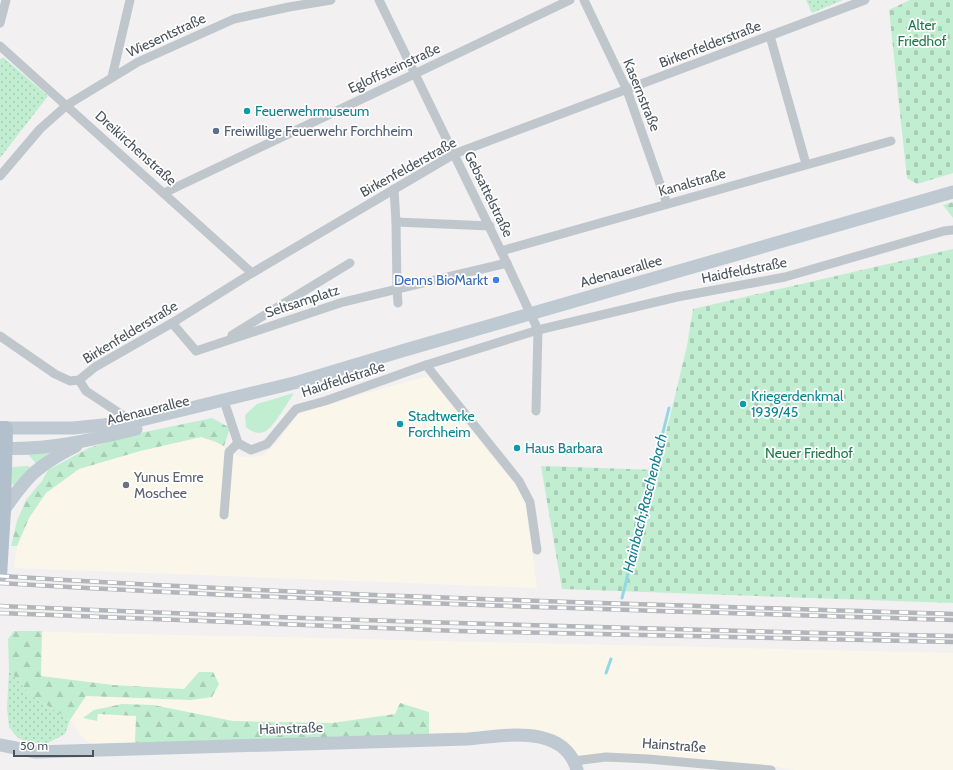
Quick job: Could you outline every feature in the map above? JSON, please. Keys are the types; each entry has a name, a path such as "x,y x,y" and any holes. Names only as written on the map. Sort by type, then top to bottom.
{"main road":[{"name":"Adenauerallee","path":"3,428 73,428 133,422 298,382 953,192"},
{"name":"Adenauerallee","path":"3,448 40,448 83,442 268,397 298,382"},
{"path":"0,576 4,510 3,428"},
{"path":"4,510 19,489 35,471 65,451 83,442"},
{"name":"Hainstraße","path":"0,745 36,752 467,739 529,735 543,737 564,748 576,765"}],"street":[{"path":"0,22 6,0"},
{"path":"112,77 130,0"},
{"name":"Wiesentstraße","path":"0,176 40,128 67,105 138,62 234,19 289,3 331,0"},
{"name":"Gebsattelstraße","path":"379,0 414,74 490,226 531,314"},
{"name":"Egloffsteinstraße","path":"164,193 570,0"},
{"name":"Kasernstraße","path":"584,0 627,90 667,204"},
{"name":"Birkenfelderstraße","path":"0,336 55,374 70,381 79,380 95,368 172,323 252,273 454,154 865,0"},
{"path":"770,36 806,164"},
{"name":"Dreikirchenstraße","path":"0,46 252,273"},
{"name":"Kanalstraße","path":"502,251 891,141"},
{"path":"394,189 398,303"},
{"path":"396,222 490,226"},
{"name":"Haidfeldstraße","path":"238,443 251,450 268,444 296,409 325,401 426,366 538,330 677,297 785,277 944,231 953,230"},
{"name":"Seltsamplatz","path":"217,345 350,263"},
{"name":"Seltsamplatz","path":"172,323 196,351 343,302 507,263"},
{"path":"531,314 538,330 536,411"},
{"path":"426,366 519,481 530,502 537,550"},
{"path":"79,380 86,391 133,422"},
{"path":"224,515 229,452 238,443 226,407"},
{"name":"Hainstraße","path":"576,765 606,757 695,762 771,770"}],"shaded area":[{"path":"428,376 525,497 537,588 14,568 17,546 29,518 46,493 79,469 140,451 201,437 216,442 241,457 262,456 277,443 298,414"},
{"path":"14,631 953,653 953,770 795,770 770,766 573,755 546,733 89,743 84,739 70,720 9,670 8,639"}],"green space":[{"path":"806,0 843,0 812,13"},
{"name":"Alter Friedhof","path":"910,0 953,0 953,173 917,184 907,178 889,10"},
{"path":"4,58 48,96 0,158 0,59"},
{"path":"953,202 953,218 943,205"},
{"name":"Neuer Friedhof","path":"953,249 953,603 562,589 541,466 657,470 687,346 693,309"},
{"path":"294,393 277,419 266,431 260,433 255,432 246,427 245,415 257,404"},
{"path":"212,418 230,428 224,446 201,437 140,451 79,469 46,493 29,518 17,546 11,546 17,521 26,500 42,481 48,470 89,448 131,435"},
{"path":"53,452 37,465 28,454"},
{"path":"29,466 30,469 15,486 12,484 12,467"},
{"path":"14,631 42,631 41,676 113,685 184,689 199,672 213,672 219,684 212,697 191,700 86,696 70,720 29,694 9,670 8,639"},
{"path":"9,670 29,694 70,720 65,734 48,743 27,743 17,737 9,727 7,708"},
{"path":"400,703 429,712 429,735 137,744 135,742 136,716 98,714 97,721 83,718 94,710 122,704 153,705 233,721 332,723 395,714"}],"waterway":[{"name":"Hainbach;Raschenbach","path":"622,598 669,408"},
{"path":"606,673 611,659"}],"railway":[{"path":"0,576 357,594 953,614"},
{"path":"0,583 119,590 357,600 953,620"},
{"path":"0,606 476,624 953,636"},
{"path":"0,613 458,631 953,642"}],"place":[{"name":"Feuerwehrmuseum","path":"247,111"},
{"name":"Freiwillige Feuerwehr Forchheim","path":"216,131"},
{"name":"Denns BioMarkt","path":"496,280"},
{"name":"Kriegerdenkmal 1939/45","path":"743,404"},
{"name":"Stadtwerke Forchheim","path":"400,424"},
{"name":"Haus Barbara","path":"517,448"},
{"name":"Yunus Emre Moschee","path":"126,485"}]}
